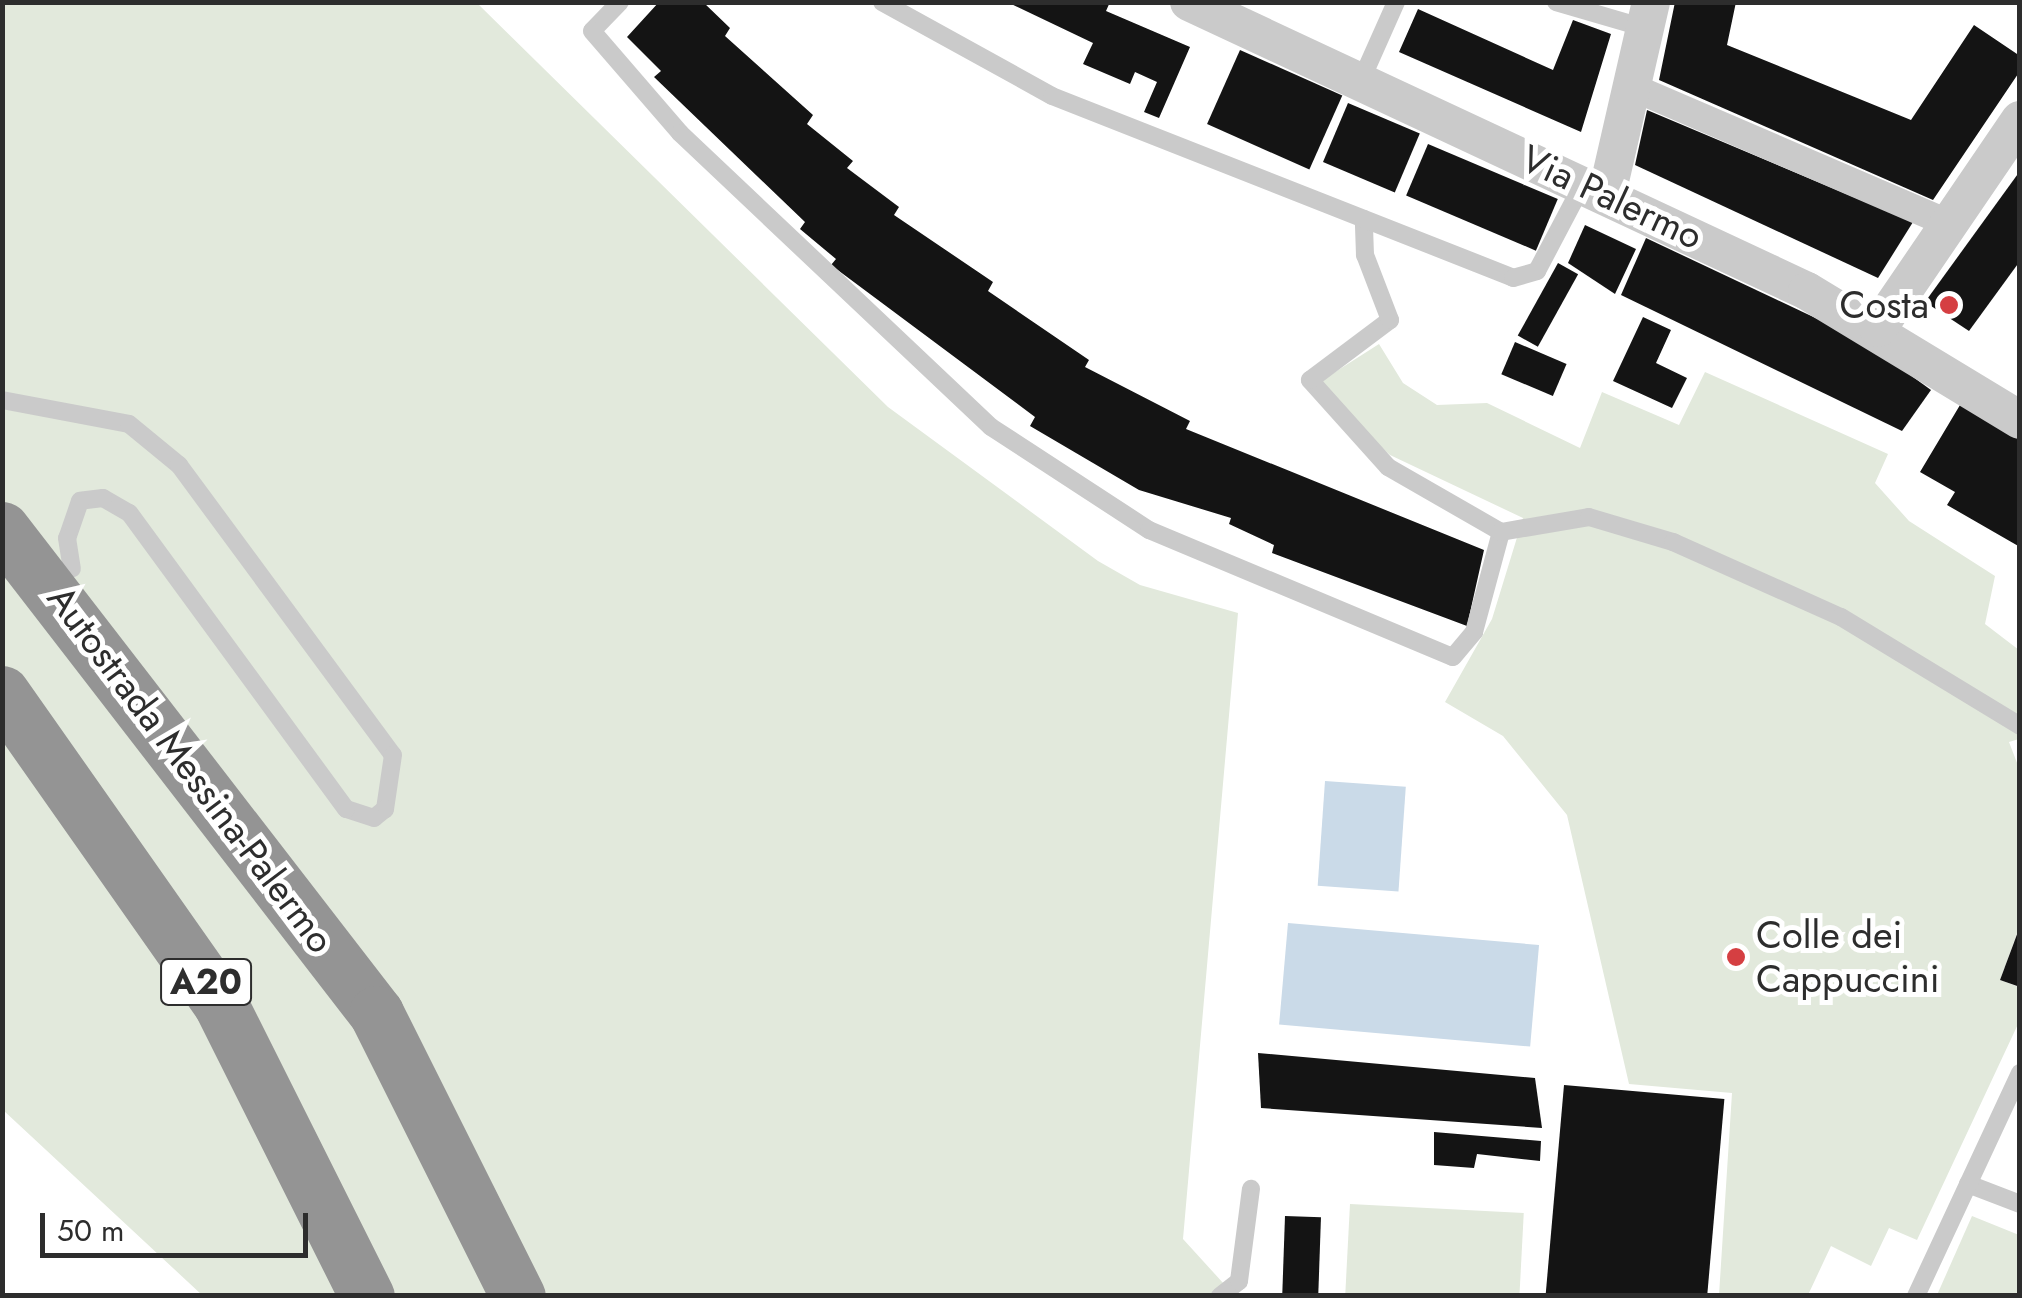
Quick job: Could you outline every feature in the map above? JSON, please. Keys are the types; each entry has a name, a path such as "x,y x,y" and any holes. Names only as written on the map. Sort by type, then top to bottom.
{"highway":[{"name":"Autostrada Messina-Palermo","path":"2,529 376,1013 518,1296"},
{"path":"72,568 195,730 279,858 294,907"},
{"name":"A20","path":"2,693 221,1004 367,1296"}],"street":[{"name":"Via Palermo","path":"1189,2 1596,188 1878,328 2020,420"},
{"path":"1596,188 1632,87 1648,15"},
{"path":"1632,87 1946,222"},
{"path":"1878,328 1946,222 2020,120"}],"lane":[{"path":"620,2 592,32 794,250 991,427 1149,530 1453,656 1474,632 1501,532"},
{"path":"882,2 1052,96 1522,280 1537,271 1596,188"},
{"path":"1360,83 1396,2"},
{"path":"1556,2 1648,15"},
{"path":"1364,219 1365,255 1390,320 1315,372 1314,391 1402,477 1501,532 1589,517 1673,542 1841,617 2020,726"},
{"path":"2,400 128,424 179,465 393,755 385,809 374,818 346,809 128,512 103,498 80,501 67,538 72,568"},
{"path":"1916,1296 1968,1184 2012,1107 2020,1074"},
{"path":"1968,1184 2020,1204"},
{"path":"1220,1296 1239,1281 1251,1190"}],"shaded area":[{"path":"3,3 477,3 888,407 1098,561 1140,585 1238,613 1183,1239 1234,1295 202,1295 3,1110"},
{"path":"1379,344 1403,383 1437,405 1487,403 1580,448 1602,392 1679,425 1705,372 1888,454 1875,483 1909,521 1995,576 1985,624 2019,650 2019,739 2009,742 2019,768 2019,928 2000,980 2019,987 2019,1022 1917,1240 1889,1228 1871,1266 1831,1246 1808,1295 1719,1295 1732,1093 1629,1084 1567,815 1503,736 1445,702 1492,619 1523,518 1390,455 1350,419 1321,381"},
{"path":"1350,1204 1524,1213 1519,1296 1345,1295"},
{"path":"1972,1216 2019,1235 2019,1295 1937,1295"}],"water":[{"path":"1325,781 1406,787 1398,891 1318,886"},
{"path":"1288,923 1539,945 1530,1047 1279,1025"}],"building":[{"path":"659,2 703,2 730,28 725,36 813,115 807,124 853,161 847,168 899,207 894,215 993,282 988,291 1089,360 1085,367 1190,421 1186,429 1484,550 1467,626 1272,553 1274,545 1229,524 1231,518 1139,490 1030,426 1035,417 831,265 836,259 800,229 805,222 654,77 661,71 627,37"},
{"path":"1007,2 1110,2 1106,11 1190,47 1159,118 1144,112 1157,82 1135,72 1130,84 1083,64 1093,43"},
{"path":"1675,2 1736,2 1727,45 1911,120 1974,25 2020,56 2020,71 1933,200 1659,80"},
{"path":"1418,9 1553,70 1573,20 1611,34 1581,132 1399,52"},
{"path":"1240,50 1342,96 1309,170 1207,124"},
{"path":"1348,103 1420,133 1395,192 1323,162"},
{"path":"1647,110 1913,222 1878,278 1635,165"},
{"path":"1428,144 1558,199 1536,251 1406,196"},
{"path":"2020,171 2020,261 1969,331 1925,302"},
{"path":"1585,225 1636,249 1615,294 1568,263"},
{"path":"1646,238 1862,340 1931,390 1902,431 1621,295"},
{"path":"1558,263 1578,274 1538,347 1518,336"},
{"path":"1643,317 1671,330 1656,363 1687,378 1672,408 1613,381"},
{"path":"1515,342 1567,364 1553,396 1501,374"},
{"path":"1963,400 2020,433 2020,547 1947,505 1955,492 1920,472"},
{"path":"2020,929 2020,987 2000,980"},
{"path":"1258,1053 1535,1078 1542,1128 1261,1108"},
{"path":"1564,1085 1724,1099 1707,1296 1546,1296"},
{"path":"1434,1132 1541,1141 1540,1161 1477,1154 1474,1168 1434,1165"},
{"path":"1285,1216 1321,1217 1318,1296 1282,1295"}],"place":[{"name":"Costa","path":"1949,305"},
{"name":"Colle dei Cappuccini","path":"1736,957"}]}
